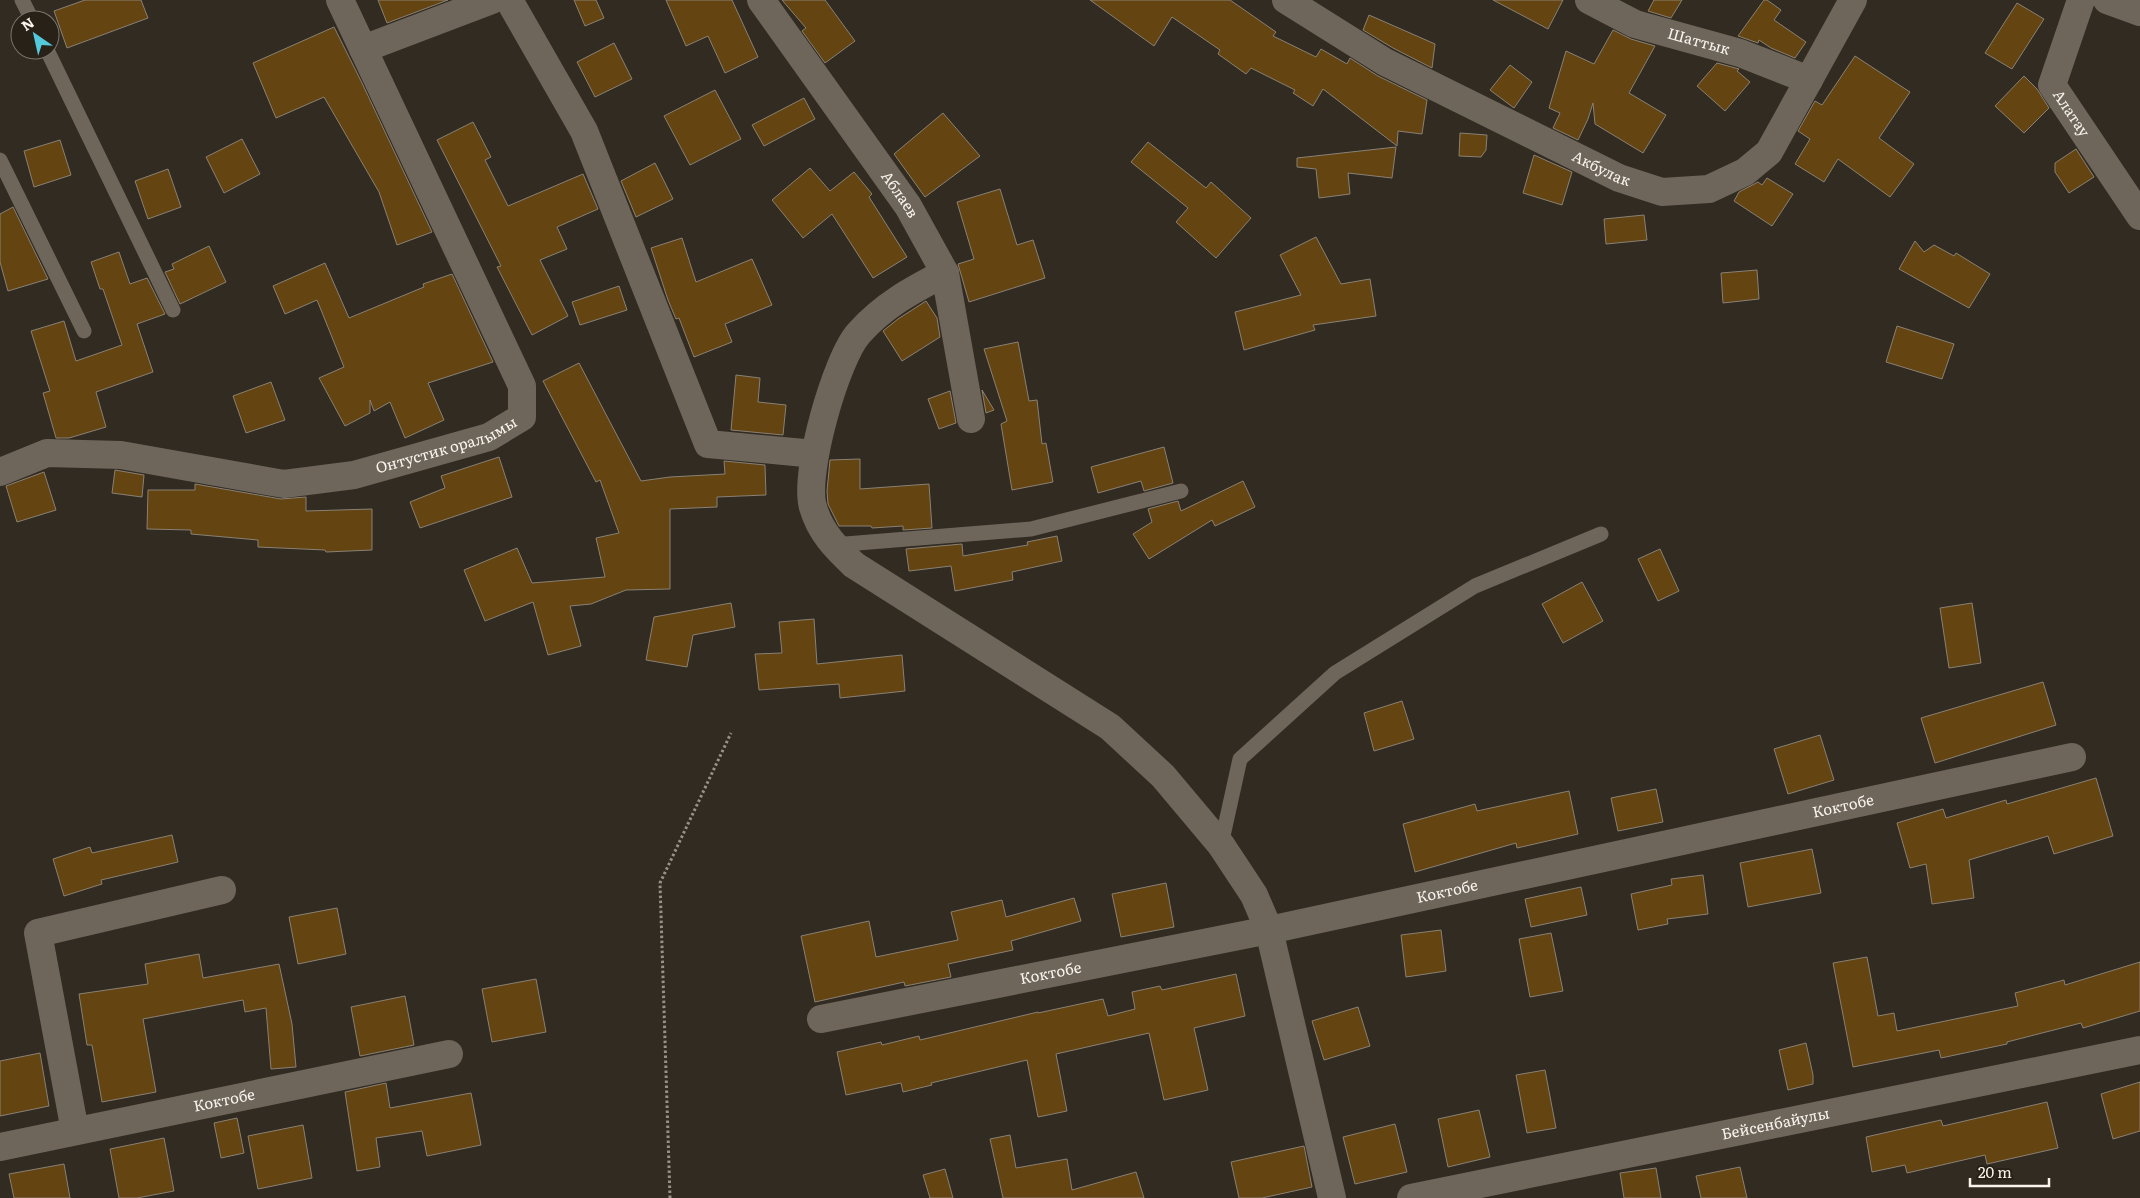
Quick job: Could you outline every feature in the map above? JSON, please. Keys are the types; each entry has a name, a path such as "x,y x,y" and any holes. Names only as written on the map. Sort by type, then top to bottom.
{"street":[{"name":"Онтустик оралымы","path":"0,472 47,453 112,455 284,484 363,473 489,437 522,417 522,386 340,0"},
{"path":"363,49 492,0"},
{"path":"509,0 584,131 708,444 815,454"},
{"name":"Аблаев","path":"761,0 908,206 945,273 971,418"},
{"name":"Акбулак","path":"1286,0 1386,62 1619,178 1662,192 1709,189 1745,172 1770,152 1853,0"},
{"name":"Шаттык","path":"1589,0 1635,24 1740,53 1809,80"},
{"name":"Алатау","path":"2081,0 2052,85 2140,216"},
{"path":"2107,0 2140,12"},
{"path":"945,273 885,307 857,335 845,354 816,443 810,479 812,505 820,527 833,545 854,565 1110,727 1163,776 1221,845 1254,895 1269,930 1332,1198"},
{"name":"Коктобе","path":"821,1019 1269,930 2072,757"},
{"path":"75,1131 38,933 222,890"},
{"name":"Бейсенбайулы","path":"1411,1198 2140,1050"},
{"name":"Коктобе","path":"0,1147 449,1054"}],"lane":[{"path":"51,60 173,310"},
{"path":"0,160 84,331"},
{"path":"833,545 1031,529 1181,491"},
{"path":"1221,845 1240,759 1335,672 1475,586 1601,534"}],"path":[{"path":"670,1198 660,883 731,733"}],"building":[{"path":"85,0 141,0 148,18 67,48 60,28 60,10 57,10"},
{"path":"378,0 448,0 387,23"},
{"path":"574,0 596,0 604,18 585,26"},
{"path":"666,0 732,0 758,57 725,73 708,36 686,46"},
{"path":"782,0 825,0 855,41 825,63 802,31 806,28"},
{"path":"1090,0 1230,0 1276,32 1273,36 1316,57 1321,49 1347,64 1350,58 1378,76 1427,100 1422,134 1398,131 1397,146 1323,89 1313,106 1293,93 1295,90 1251,68 1246,74 1218,54 1220,50 1172,17 1154,46"},
{"path":"1493,0 1563,0 1548,29"},
{"path":"1654,0 1682,0 1671,18 1648,11"},
{"path":"1764,0 1767,0 1781,10 1774,20 1806,42 1795,58 1771,48 1759,40 1758,43 1738,36"},
{"path":"2017,3 2044,19 2012,69 1985,53"},
{"path":"1369,15 1435,44 1432,68 1363,30"},
{"path":"334,27 432,232 397,245 379,192 324,97 276,118 253,63"},
{"path":"1613,30 1631,39 1655,46 1629,93 1666,115 1643,153 1595,124 1593,103 1578,140 1553,128 1560,113 1549,108 1566,51 1594,64"},
{"path":"614,43 632,79 595,97 577,62"},
{"path":"1855,56 1910,92 1879,138 1914,164 1890,197 1838,159 1824,182 1795,164 1810,139 1798,131 1815,101 1822,105"},
{"path":"1717,63 1739,69 1737,71 1750,82 1725,111 1697,86"},
{"path":"1510,65 1532,82 1514,108 1490,90"},
{"path":"2024,76 2037,89 2049,108 2024,133 1995,106"},
{"path":"715,90 741,139 690,165 664,116"},
{"path":"804,98 815,119 764,146 752,125"},
{"path":"943,113 980,156 925,197 894,154"},
{"path":"473,122 491,157 485,160 508,206 583,174 598,209 557,227 567,249 540,260 568,316 532,335 497,267 501,266 437,140"},
{"path":"1460,133 1487,135 1486,150 1481,157 1459,156"},
{"path":"242,139 260,174 224,193 206,157"},
{"path":"60,140 71,175 34,187 24,151"},
{"path":"1148,142 1206,188 1211,182 1251,218 1216,258 1176,222 1188,208 1131,162"},
{"path":"1396,147 1392,178 1348,173 1350,194 1319,198 1316,169 1297,167 1297,158"},
{"path":"2076,149 2094,177 2069,193 2055,172 2055,163"},
{"path":"1534,155 1572,172 1562,205 1523,193"},
{"path":"655,163 673,199 636,217 621,181"},
{"path":"810,168 830,191 854,172 872,194 869,197 907,257 873,278 832,214 803,238 772,200"},
{"path":"168,169 181,207 148,219 135,181"},
{"path":"1767,178 1793,194 1772,226 1734,201 1739,192 1758,182 1762,185"},
{"path":"1000,189 1017,245 1033,240 1045,278 969,302 958,264 974,259 957,202"},
{"path":"13,207 48,279 8,291 0,262 0,214"},
{"path":"1644,215 1647,240 1606,244 1604,219"},
{"path":"1316,237 1341,284 1370,279 1376,316 1313,325 1315,330 1244,350 1235,312 1301,295 1280,255"},
{"path":"682,238 696,282 752,259 772,305 725,324 732,342 694,357 679,318 676,319 668,300 651,248"},
{"path":"1915,241 1924,252 1934,245 1954,256 1956,253 1990,274 1969,308 1899,269"},
{"path":"209,246 226,282 180,304 165,272 174,269 172,264"},
{"path":"119,252 130,284 147,278 165,314 137,324 153,372 96,392 106,427 69,438 56,438 43,393 50,391 31,331 64,321 76,361 122,345 103,289 100,289 91,262"},
{"path":"325,263 349,318 424,287 423,284 452,274 493,362 428,383 444,420 405,438 390,402 374,411 370,400 370,413 345,426 319,378 344,367 317,300 285,314 273,286"},
{"path":"1757,270 1759,299 1723,303 1721,273"},
{"path":"619,286 627,310 580,325 572,302"},
{"path":"926,301 937,318 940,337 902,361 883,331"},
{"path":"1897,326 1954,344 1942,379 1886,362"},
{"path":"1018,342 1029,401 1037,400 1042,444 1046,443 1053,482 1012,490 1001,424 1007,421 984,349"},
{"path":"579,363 641,481 670,477 725,474 724,461 765,465 766,495 717,497 717,507 670,509 670,589 626,590 591,604 570,606 581,646 548,655 533,602 485,621 464,570 517,548 532,583 605,577 596,538 619,533 600,480 596,482 543,381"},
{"path":"736,375 760,378 758,402 786,405 783,435 731,430"},
{"path":"271,382 285,420 246,433 233,396"},
{"path":"982,390 994,410 986,413"},
{"path":"950,391 956,423 939,429 928,399"},
{"path":"1164,447 1173,483 1144,491 1141,481 1098,493 1091,467"},
{"path":"499,457 512,497 420,528 410,502 445,488 441,476"},
{"path":"860,459 860,489 929,484 932,528 903,530 903,526 872,528 871,526 839,526 828,504 827,491 830,460"},
{"path":"115,470 144,475 142,497 112,493"},
{"path":"44,472 56,510 17,522 6,486"},
{"path":"1243,481 1255,507 1215,526 1212,520 1149,559 1133,534 1152,522 1148,509 1178,501 1181,511"},
{"path":"195,484 281,499 306,497 306,511 372,509 372,550 326,552 325,550 258,547 258,540 191,534 191,530 147,529 148,490 195,490"},
{"path":"1057,536 1062,561 1012,572 1013,580 955,591 951,566 909,571 906,549 962,544 963,556 1028,545 1027,542"},
{"path":"1660,549 1679,591 1658,601 1638,559"},
{"path":"1582,582 1603,621 1563,643 1542,604"},
{"path":"731,603 735,627 693,635 687,667 646,660 654,617"},
{"path":"1972,603 1981,663 1949,668 1940,608"},
{"path":"814,619 817,664 902,655 905,691 840,698 839,684 759,690 755,654 782,653 779,622"},
{"path":"2043,682 2056,725 1935,763 1921,718"},
{"path":"1402,701 1414,739 1374,751 1364,713"},
{"path":"1820,735 1834,780 1788,794 1774,749"},
{"path":"2096,778 2113,836 2054,854 2048,836 1969,860 1974,898 1932,904 1926,864 1910,868 1897,823 1943,809 1946,818 2006,800 2007,804"},
{"path":"1656,789 1663,822 1618,831 1611,798"},
{"path":"1569,791 1578,834 1517,848 1516,843 1415,872 1403,824 1475,804 1477,811"},
{"path":"172,835 178,862 101,880 102,884 64,896 53,859 90,847 92,853"},
{"path":"1812,849 1821,893 1748,907 1740,863"},
{"path":"1703,875 1708,914 1667,919 1668,924 1638,930 1631,894 1672,885 1671,879"},
{"path":"1166,883 1174,927 1121,937 1112,894"},
{"path":"1581,887 1587,915 1531,927 1525,899"},
{"path":"1074,898 1081,921 1011,941 1013,950 948,964 951,977 905,986 904,982 815,1002 801,936 869,921 876,957 958,940 951,912 1002,900 1006,917"},
{"path":"337,908 346,954 298,964 289,917"},
{"path":"1441,930 1446,971 1406,977 1401,935"},
{"path":"1551,933 1563,991 1530,997 1519,939"},
{"path":"199,954 203,978 279,964 292,1024 296,1067 271,1069 266,1008 245,1012 243,1000 143,1019 156,1092 102,1102 92,1045 87,1045 79,994 148,984 145,964"},
{"path":"1867,957 1878,1016 1894,1013 1897,1031 2018,1006 2015,993 2064,980 2065,985 2140,962 2140,1011 2083,1028 2081,1023 2007,1042 2007,1044 1941,1058 1939,1050 1853,1067 1833,963"},
{"path":"1236,974 1245,1016 1194,1028 1208,1090 1164,1100 1149,1033 1056,1054 1067,1111 1038,1117 1027,1060 931,1083 932,1085 903,1092 901,1083 846,1095 837,1052 881,1042 882,1045 919,1036 920,1040 1038,1012 1103,999 1108,1016 1135,1009 1132,992 1160,986 1162,990"},
{"path":"536,979 546,1032 492,1042 482,989"},
{"path":"405,996 414,1045 360,1056 351,1007"},
{"path":"1358,1007 1370,1046 1324,1060 1312,1021"},
{"path":"1806,1043 1813,1075 1813,1084 1788,1090 1779,1050"},
{"path":"40,1053 49,1106 0,1116 0,1061"},
{"path":"1545,1070 1556,1128 1527,1133 1516,1075"},
{"path":"2140,1082 2140,1131 2113,1139 2101,1094"},
{"path":"386,1083 390,1108 471,1093 481,1145 427,1156 422,1131 376,1138 380,1167 357,1171 345,1092"},
{"path":"2047,1102 2058,1148 1987,1164 1985,1155 1907,1173 1905,1165 1872,1172 1866,1137 1941,1120 1943,1126"},
{"path":"1479,1110 1490,1157 1448,1167 1438,1119"},
{"path":"237,1118 244,1153 221,1158 214,1123"},
{"path":"1395,1124 1407,1172 1355,1184 1343,1137"},
{"path":"303,1125 312,1178 258,1189 248,1136"},
{"path":"1010,1135 1016,1168 1067,1159 1072,1190 1136,1172 1144,1198 1003,1198 990,1139"},
{"path":"164,1138 174,1191 137,1198 119,1198 110,1149"},
{"path":"1304,1146 1312,1187 1262,1198 1239,1198 1231,1162"},
{"path":"64,1164 70,1198 14,1198 9,1174"},
{"path":"1740,1167 1747,1198 1701,1198 1696,1176"},
{"path":"1656,1168 1661,1198 1624,1198 1620,1173"},
{"path":"945,1169 953,1198 930,1198 923,1175"}]}
